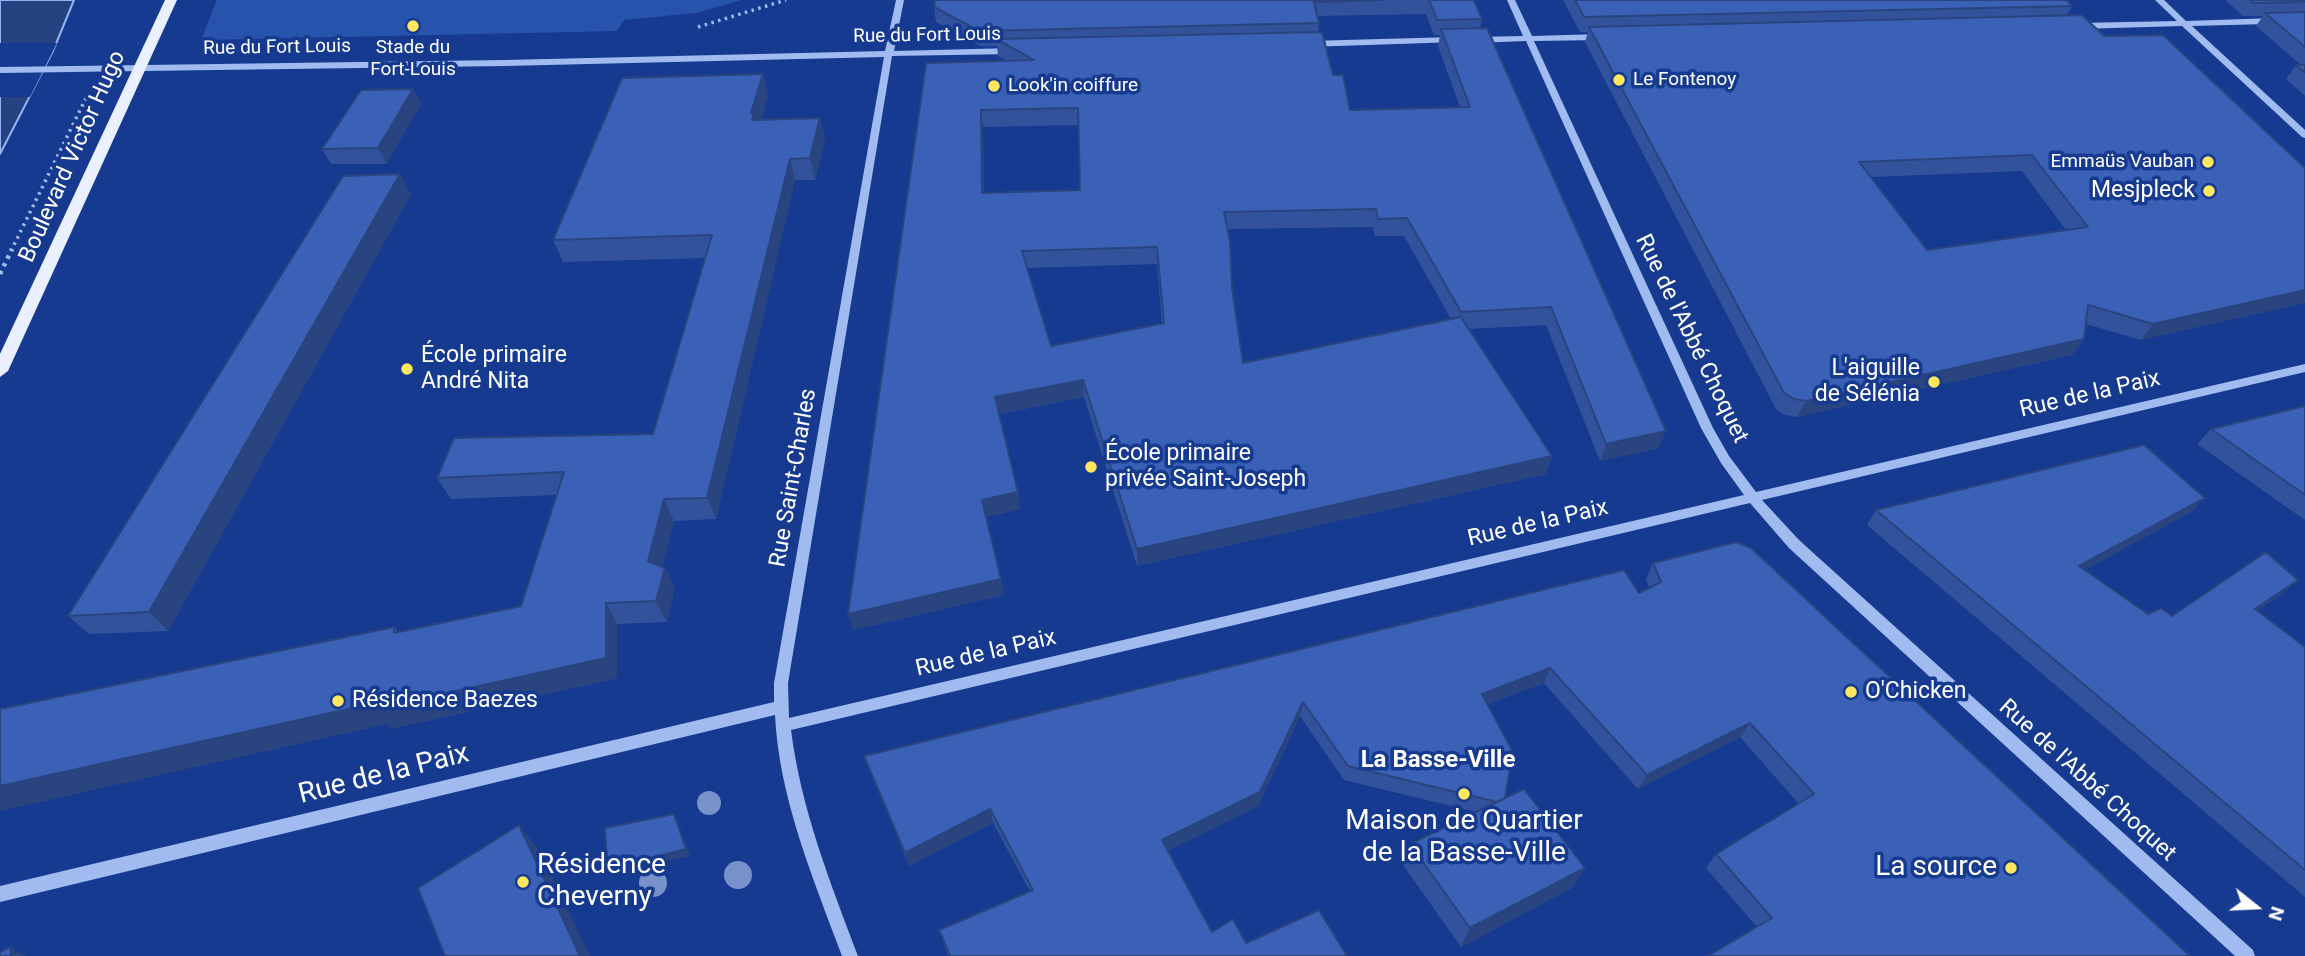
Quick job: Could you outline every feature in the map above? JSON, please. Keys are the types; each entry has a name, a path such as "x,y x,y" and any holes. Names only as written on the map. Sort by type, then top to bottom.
{"main road":[{"name":"Boulevard Victor Hugo","path":"0,371 171,0"}],"street":[{"name":"Rue Saint-Charles","path":"850,956 801,823 791,785 781,707 784,659 900,0"},
{"name":"Rue de l'Abbé Choquet","path":"1511,0 1707,428 1718,449 1753,497 1794,544 2247,956"},
{"path":"2159,0 2305,135"},
{"path":"2064,26 2305,20"},
{"path":"1292,44 1605,37"},
{"name":"Rue du Fort Louis","path":"138,68 1031,51"},
{"path":"0,70 138,68"},
{"name":"Rue de la Paix","path":"782,726 2305,368"},
{"name":"Rue de la Paix","path":"0,894 781,707"}],"path":[{"path":"695,28 786,0"},
{"path":"0,274 100,68"}],"shaded area":[{"path":"0,0 74,0 53,51 0,154"},
{"name":"Stade du Fort-Louis","path":"217,0 742,0 696,13 624,20 617,31 201,40"}],"pier":[{"path":"0,43 57,43 30,97 0,97"}],"building":[{"path":"935,0 1382,0 1314,2 1319,23 979,31 934,7"},
{"path":"1429,0 1474,0 1482,19 1437,20"},
{"path":"1575,0 2067,0 2072,6 1584,17"},
{"path":"2250,0 2305,0 2305,2 2253,3"},
{"path":"2305,12 2305,47 2265,13"},
{"path":"2082,15 2104,36 2163,35 2305,168 2305,290 2153,324 2088,305 2084,339 1806,401 1794,399 1784,393 1589,27","holes":["2032,155 2088,227 1927,250 1859,162"]},
{"path":"1487,28 1666,431 1606,444 1551,307 1461,312 1407,218 1378,219 1376,209 1224,212 1230,241 1232,288 1243,363 1461,317 1552,456 1137,549 1083,380 995,397 1018,492 982,500 1001,579 848,614 926,63 1034,60 996,39 1322,32 1333,75 1343,75 1350,110 1470,107 1441,29","holes":["1078,108 1080,190 982,193 981,110","1157,247 1164,323 1051,346 1022,251"]},
{"path":"2296,65 2305,65 2305,73"},
{"path":"763,74 751,113 754,113 752,120 820,118 810,158 790,159 707,498 664,499 648,561 665,568 656,601 606,603 606,658 374,709 375,703 0,786 0,709 394,627 394,633 521,606 564,472 437,478 454,438 653,434 712,235 553,240 622,78"},
{"path":"413,89 378,148 322,149 361,90"},
{"path":"400,174 149,612 68,616 343,176"},
{"path":"2305,406 2305,495 2211,429"},
{"path":"2144,445 2205,498 2079,566 2148,614 2161,608 2172,616 2266,552 2298,580 2255,609 2305,647 2305,870 1876,510"},
{"path":"1736,542 1751,548 2190,956 1708,956 1772,918 1716,854 1814,794 1750,723 1647,775 1550,668 1482,694 1513,752 1505,798 1497,802 1348,766 1303,702 1260,792 1162,840 1212,932 1233,919 1246,943 1319,910 1347,956 950,956 939,930 1033,890 990,809 905,853 864,756 1624,570 1639,593 1661,582 1653,563"},
{"path":"1524,789 1585,868 1470,928 1410,844"},
{"path":"674,814 686,849 607,869 605,828"},
{"name":"Résidence Cheverny","path":"519,825 580,956 445,956 418,888"},
{"path":"10,947 11,956 0,956 0,952"}],"place":[{"name":"Stade du Fort-Louis","path":"413,26"},
{"name":"Le Fontenoy","path":"1619,80"},
{"name":"Look'in coiffure","path":"994,86"},
{"name":"Emmaüs Vauban","path":"2208,162"},
{"name":"Mesjpleck","path":"2209,191"},
{"name":"École primaire André Nita","path":"407,369"},
{"name":"L'aiguille de Sélénia","path":"1934,382"},
{"name":"École primaire privée Saint-Joseph","path":"1091,467"},
{"name":"O'Chicken","path":"1851,692"},
{"name":"Résidence Baezes","path":"338,701"},
{"name":"Maison de Quartier de la Basse-Ville","path":"1464,794"},
{"name":"La source","path":"2011,868"},
{"name":"Résidence Cheverny","path":"523,882"}],"district":[{"name":"La Basse-Ville","path":"1438,761"}]}
